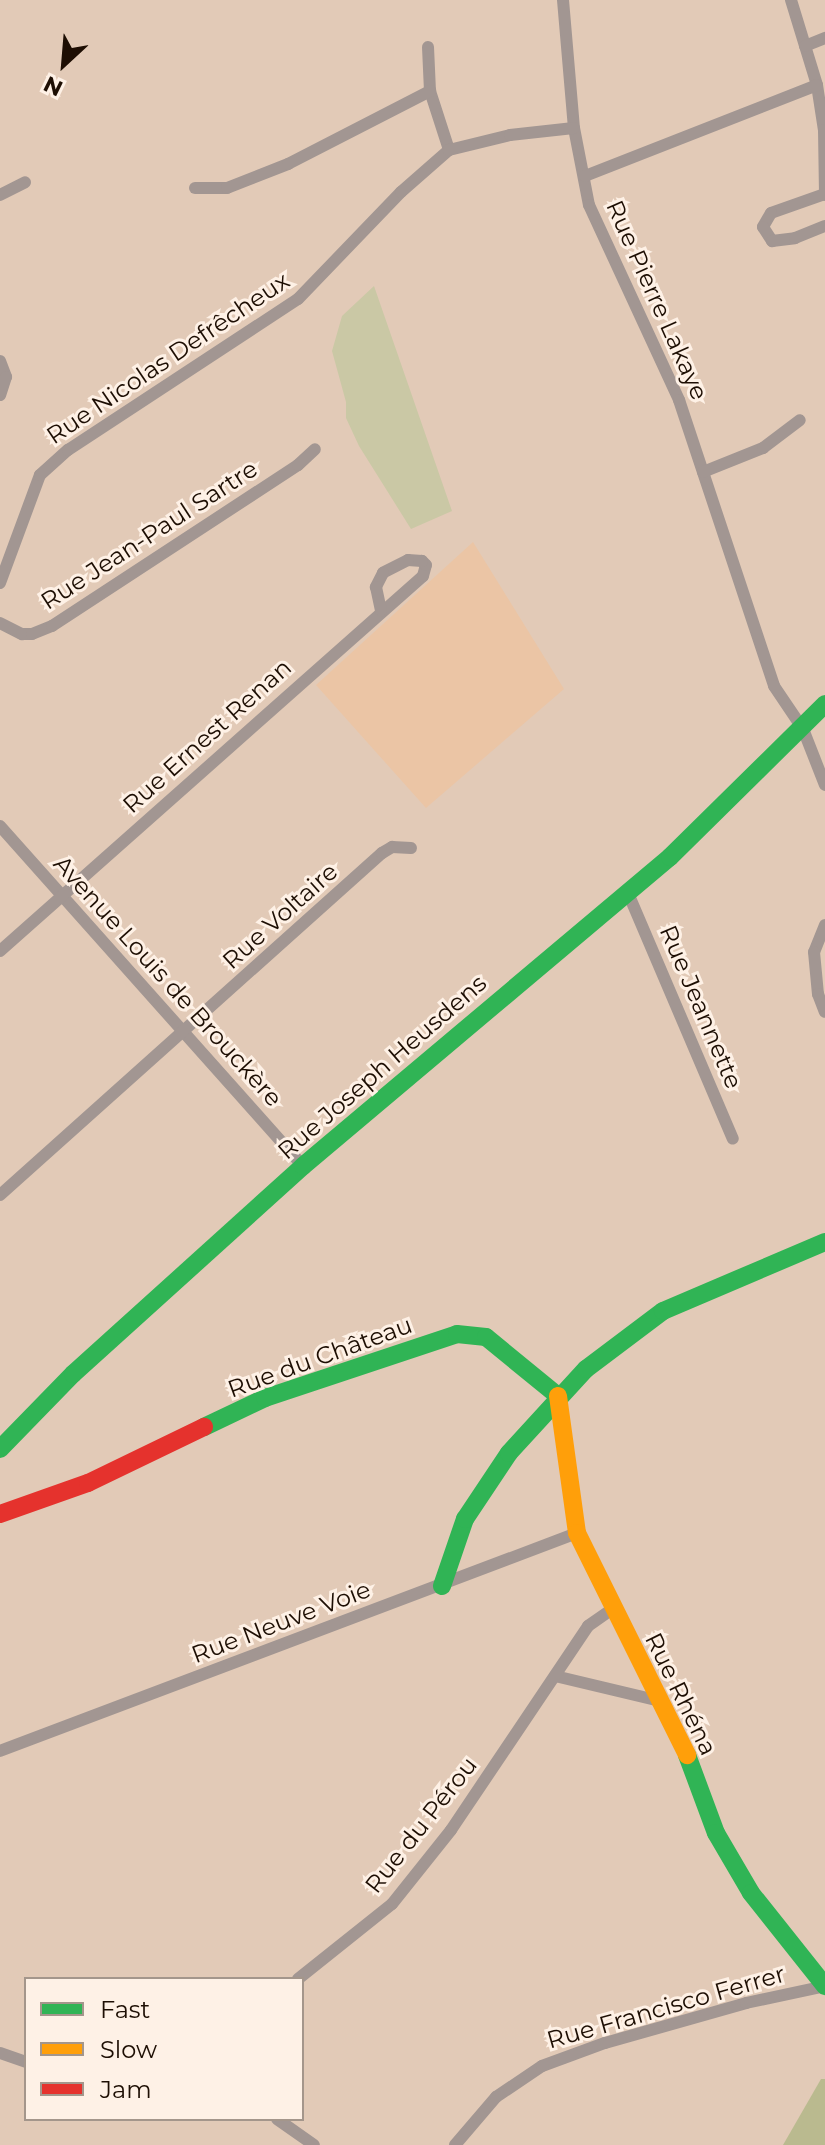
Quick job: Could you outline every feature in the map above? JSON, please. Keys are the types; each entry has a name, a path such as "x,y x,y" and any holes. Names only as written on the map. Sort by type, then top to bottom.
{"street":[{"name":"Rue Pierre Lakaye","path":"563,0 574,128 589,205 679,400 774,686 803,729 825,785"},
{"path":"791,0 817,85 824,130 825,194 771,213 763,227 772,241 795,238 825,226"},
{"path":"805,46 825,38"},
{"path":"428,47 430,91 449,150"},
{"path":"585,176 817,85"},
{"path":"195,188 227,188 288,164 430,91"},
{"name":"Rue Nicolas Defrêcheux","path":"0,583 40,475 68,450 298,299 401,192 449,150 510,135 574,128"},
{"path":"0,195 25,182"},
{"path":"0,361 6,377 0,395"},
{"path":"703,472 763,448 800,420"},
{"name":"Rue Jean-Paul Sartre","path":"0,623 22,634 32,634 52,626 298,465 315,449"},
{"name":"Rue Ernest Renan","path":"0,951 381,610 423,576 426,565 422,561 408,560 383,573 376,587 381,610"},
{"name":"Rue Joseph Heusdens","path":"0,1449 84,1364 303,1166 628,893 803,729 825,704"},
{"name":"Avenue Louis de Brouckère","path":"0,826 303,1166"},
{"name":"Rue Voltaire","path":"0,1195 382,853 392,847 411,848"},
{"name":"Rue Jeannette","path":"628,893 733,1139"},
{"path":"825,925 814,952 818,994 825,1012"},
{"path":"442,1586 465,1519 509,1453 586,1369 663,1311 825,1242"},
{"name":"Rue du Château","path":"0,1514 88,1483 265,1398 457,1334 486,1337 558,1396"},
{"name":"Rue Rhéna","path":"558,1396 577,1533 612,1609 683,1745 716,1833 751,1893 825,1986"},
{"name":"Rue Neuve Voie","path":"0,1751 577,1533"},
{"name":"Rue du Pérou","path":"301,1977 392,1904 451,1830 588,1626 612,1609"},
{"path":"555,1676 660,1701"},
{"name":"Rue Francisco Ferrer","path":"455,2145 496,2097 542,2066 605,2043 703,2015 825,1986"},
{"path":"0,2068 2,2054 24,2061"},
{"path":"280,2121 314,2145"}],"shaded area":[{"path":"374,286 452,511 411,529 359,446 346,418 346,402 332,351 342,316"},
{"path":"473,542 564,689 426,808 316,685"}],"green space":[{"path":"821,2079 825,2079 825,2145 783,2145"}],"traffic: fast":[{"path":"0,1449 73,1374 303,1166 670,857 825,704"},
{"path":"442,1586 465,1519 509,1453 586,1369 663,1311 825,1242"},
{"path":"204,1427 265,1398 457,1334 486,1337 558,1396"},
{"path":"687,1755 716,1833 751,1893 825,1986"}],"traffic: slow":[{"path":"558,1396 577,1533 687,1755"}],"traffic: jam":[{"path":"0,1514 88,1483 204,1427"}]}
